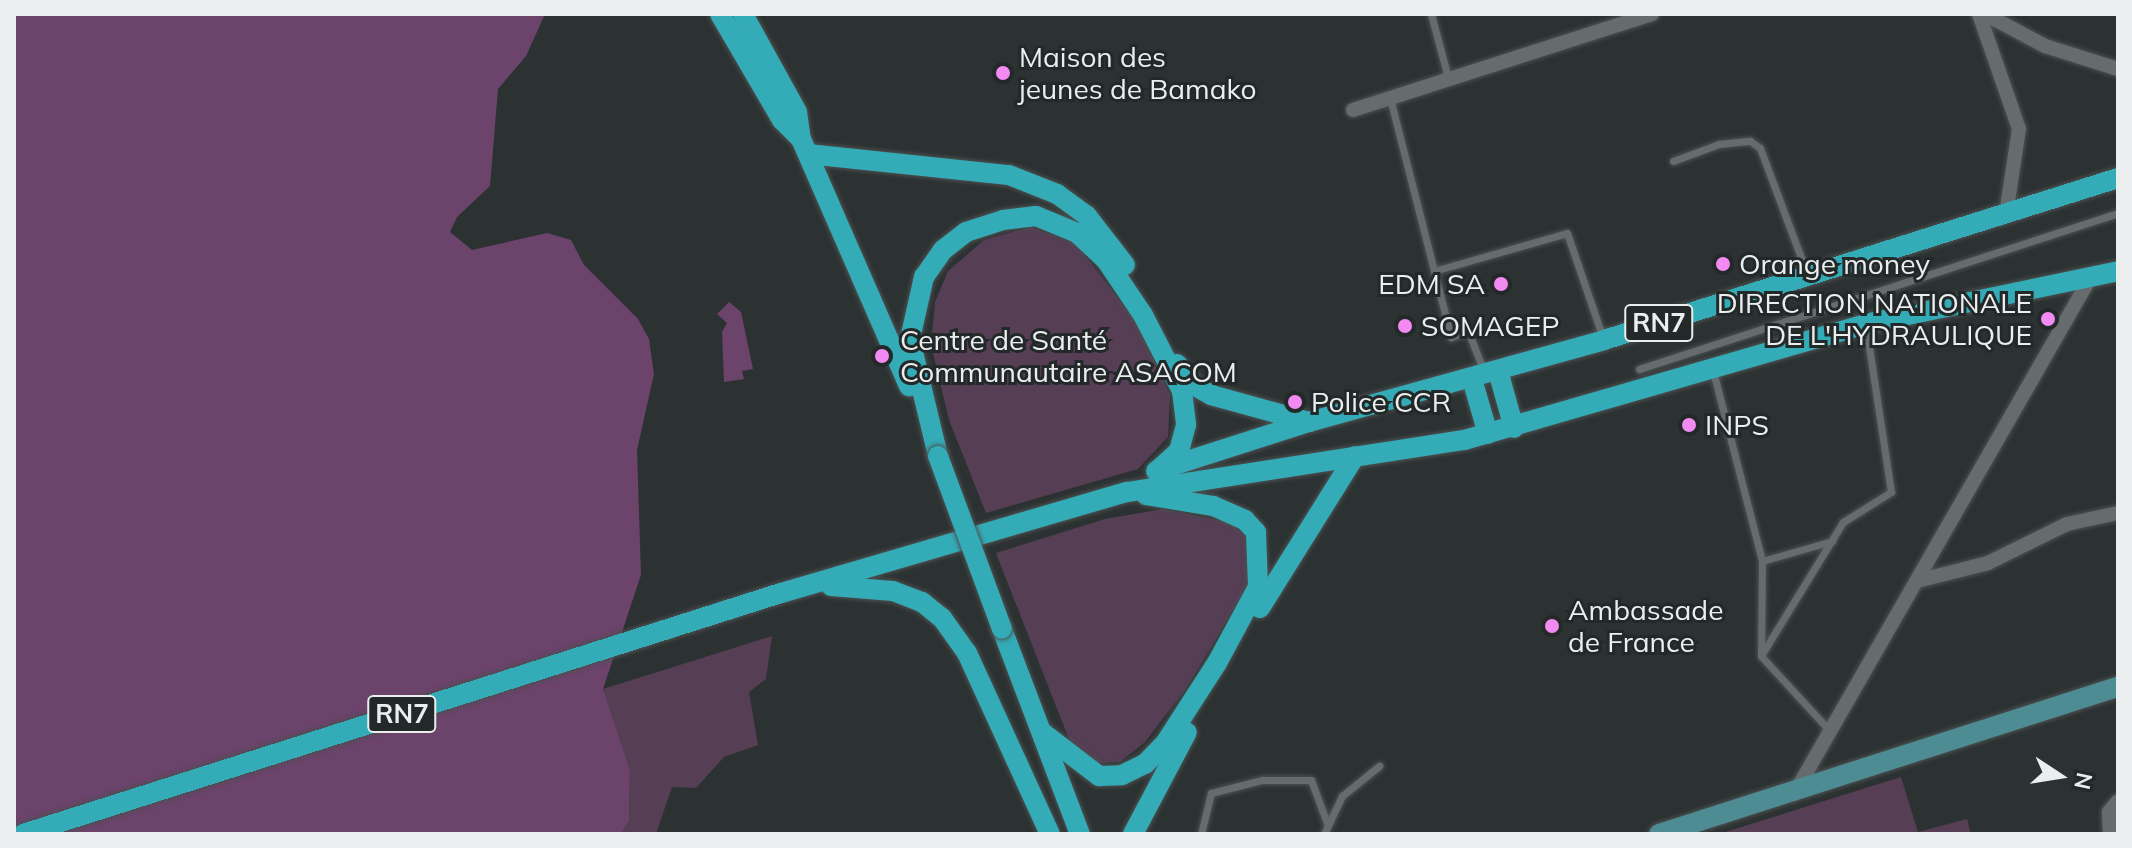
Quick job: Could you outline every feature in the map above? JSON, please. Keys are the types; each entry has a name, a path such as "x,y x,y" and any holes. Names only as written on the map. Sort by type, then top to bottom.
{"main road":[{"path":"720,14 782,120 804,146 1009,175 1057,194 1087,216 1121,258 1177,364 1195,386 1230,403 1309,422"},
{"path":"743,14 797,112 804,146 938,456 1080,834"},
{"name":"RN7","path":"23,834 781,593 1127,492 1156,471 1309,422 1604,340 2118,178"},
{"path":"938,456 910,339 924,277 943,250 966,232 1036,216 1077,233 1106,260 1143,315 1182,391 1186,425 1179,451 1156,471"},
{"path":"1127,492 1488,434 1865,324 2118,271"},
{"path":"1485,375 1514,428"},
{"path":"1485,375 1488,434"},
{"path":"1133,834 1290,553 1355,456"},
{"path":"1043,733 1099,776 1122,775 1145,764 1166,742 1217,663 1258,587 1256,532 1245,520 1213,506 1127,492"},
{"path":"804,588 893,591 922,602 942,618 967,653 1050,834"}],"street":[{"path":"1353,110 1391,102 1652,14"},
{"path":"1979,14 2019,129 2006,214"},
{"path":"1985,14 2045,46 2118,69"},
{"path":"1794,794 2092,275"},
{"path":"1917,581 1988,563 2067,524 2118,513"},
{"path":"1659,834 1794,794 2118,687"},
{"path":"2110,834 2109,812 2118,801"}],"lane":[{"path":"1431,14 1449,82"},
{"path":"1391,102 1451,337 1468,331 1485,375"},
{"path":"1673,161 1719,144 1750,141 1760,148 1808,276"},
{"path":"1639,369 2118,213"},
{"path":"1434,271 1567,233 1604,340"},
{"path":"1761,656 1843,522 1891,492 1865,324"},
{"path":"1713,369 1762,561 1761,656 1831,732"},
{"path":"1762,561 1832,541"},
{"path":"1324,834 1342,796 1379,766"},
{"path":"1201,834 1211,793 1262,780 1311,780 1327,823"}],"shaded area":[{"path":"14,14 545,14 526,56 498,89 490,186 457,217 450,232 472,250 547,233 571,240 584,265 638,319 649,339 654,374 637,450 641,575 603,689 630,770 629,821 621,834 14,834"},
{"path":"1031,227 1075,243 1135,320 1170,395 1168,437 1138,469 986,513 949,420 931,344 935,302 948,271 984,240"},
{"path":"729,302 741,312 753,369 742,371 744,379 724,382 722,332 727,323 717,314"},
{"path":"1163,509 1232,523 1250,540 1247,587 1185,690 1145,742 1120,762 1099,763 1072,747 996,553 1105,519"},
{"path":"772,636 766,679 749,692 758,745 724,757 696,788 672,787 656,834 621,834 629,821 630,770 603,689"},
{"path":"1901,777 1918,832 1967,819 1971,834 1719,834"}],"place":[{"name":"Maison des jeunes de Bamako","path":"1003,73"},
{"name":"Orange money","path":"1723,264"},
{"name":"EDM SA","path":"1501,284"},
{"name":"DIRECTION NATIONALE DE L'HYDRAULIQUE","path":"2048,319"},
{"name":"SOMAGEP","path":"1405,326"},
{"name":"Centre de Santé Communautaire ASACOM","path":"882,356"},
{"name":"Police CCR","path":"1295,402"},
{"name":"INPS","path":"1689,425"},
{"name":"Ambassade de France","path":"1552,626"}]}
